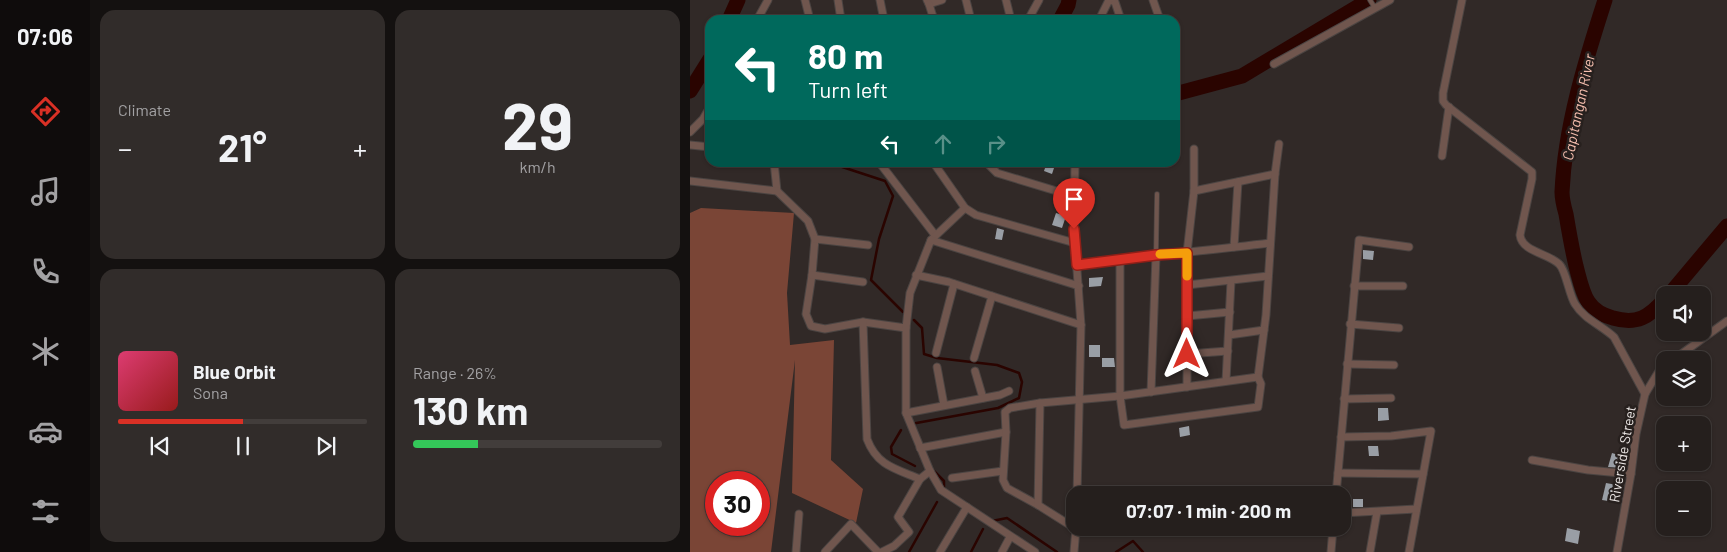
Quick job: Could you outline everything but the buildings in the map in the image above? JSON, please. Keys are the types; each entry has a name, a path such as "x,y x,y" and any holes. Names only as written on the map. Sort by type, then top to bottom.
{"street":[{"path":"760,15 768,0"},
{"path":"805,0 809,15"},
{"path":"838,0 840,15"},
{"path":"880,0 883,15"},
{"path":"932,15 928,2 942,0"},
{"path":"966,0 970,15"},
{"path":"1006,0 1010,15"},
{"path":"1031,15 1039,0"},
{"path":"1102,15 1110,0 1115,2 1119,15"},
{"path":"1153,0 1158,15"},
{"path":"1274,64 1373,4 1390,0"},
{"path":"1462,0 1443,100 1449,107 1532,172 1520,235 1521,241 1526,246 1560,265 1574,304 1587,319 1607,330 1614,337 1645,394"},
{"path":"1442,156 1449,107"},
{"path":"690,132 705,116"},
{"path":"1120,259 1120,396 1124,425 1258,407 1261,384 1258,377 1264,330 1275,174 1279,144"},
{"path":"690,146 705,147"},
{"path":"1187,387 1187,253 1194,191 1194,149"},
{"path":"775,167 777,191"},
{"path":"883,167 933,238 1079,286"},
{"path":"936,167 965,208 976,215 1075,243"},
{"path":"991,167 996,173 1073,196"},
{"path":"1074,167 1073,196 1080,325 1077,486"},
{"path":"1194,191 1275,174"},
{"path":"690,181 777,191 808,222 815,239 806,314 811,326 825,328 863,322 906,328"},
{"path":"1234,247 1238,182"},
{"path":"965,208 933,238 916,274 910,293 906,328 906,412 930,471 941,490 1035,552"},
{"path":"815,239 868,245"},
{"path":"1337,486 1359,240 1409,247"},
{"path":"1077,265 1270,243"},
{"path":"1151,392 1156,255"},
{"path":"916,274 954,284 1080,325"},
{"path":"812,275 863,282"},
{"path":"1187,285 1268,276"},
{"path":"1226,381 1231,281"},
{"path":"936,353 954,284"},
{"path":"1354,286 1403,286"},
{"path":"974,358 992,296"},
{"path":"1187,316 1230,312"},
{"path":"1686,351 1727,321"},
{"path":"863,322 868,439 872,451 882,462 920,479"},
{"path":"1350,324 1399,328"},
{"path":"1229,335 1264,330"},
{"path":"1187,354 1228,351"},
{"path":"1347,364 1394,365"},
{"path":"937,366 944,405"},
{"path":"975,371 983,398"},
{"name":"Riverside Street","path":"1616,552 1631,474 1636,434 1645,394 1656,376"},
{"path":"1066,522 1007,488 1003,480 1006,432 1005,412 1010,408 1040,403 1120,396 1258,377"},
{"path":"906,412 1000,395 1009,391"},
{"path":"1344,400 1391,398"},
{"path":"1038,505 1040,403"},
{"path":"1341,436 1391,436 1431,431 1409,552"},
{"path":"920,448 1006,432"},
{"path":"1532,460 1588,470 1631,474"},
{"path":"825,552 851,524 880,552 894,546 909,532 898,517 920,479 930,471"},
{"path":"952,478 1003,471"},
{"path":"1338,474 1423,474"},
{"path":"940,552 967,507"},
{"path":"1351,513 1416,509"},
{"path":"1370,552 1377,512"},
{"path":"796,552 799,514"},
{"path":"1074,552 1075,536"},
{"path":"1331,552 1332,536"},
{"path":"1002,552 1010,537"}],"lane":[{"path":"1156,255 1157,194"}],"shaded area":[{"path":"701,208 794,213 787,293 790,345 834,340 831,460 863,489 856,523 792,493 795,360 771,552 690,552 690,213"}],"waterway":[{"name":"Capitangan River","path":"731,15 738,0"},
{"name":"Capitangan River","path":"1063,15 1069,0"},
{"name":"Capitangan River","path":"1180,93 1242,76 1369,0"},
{"name":"Capitangan River","path":"1605,0 1577,94 1567,143 1562,195 1563,203 1583,292 1596,311 1613,318 1629,321 1642,318 1656,309"},
{"name":"Capitangan River","path":"690,91 705,67"},
{"path":"842,167 885,181 893,196 879,239 871,280 903,312"},
{"name":"Capitangan River","path":"1677,286 1727,226"},
{"path":"911,424 998,408 1019,398 1022,382 1019,373 997,365 937,358 924,354 922,328 914,320"},
{"path":"901,430 891,447 892,454 915,466"},
{"path":"932,469 944,481 944,490"},
{"path":"909,552 937,502"},
{"path":"992,521 1007,518 1057,552"},
{"path":"971,552 983,529"},
{"path":"1116,552 1133,541 1143,552"}],"slow traffic":[{"path":"1160,254 1187,253 1187,276"}],"route":[{"path":"1074,229 1077,265 1187,253 1187,354"}]}
